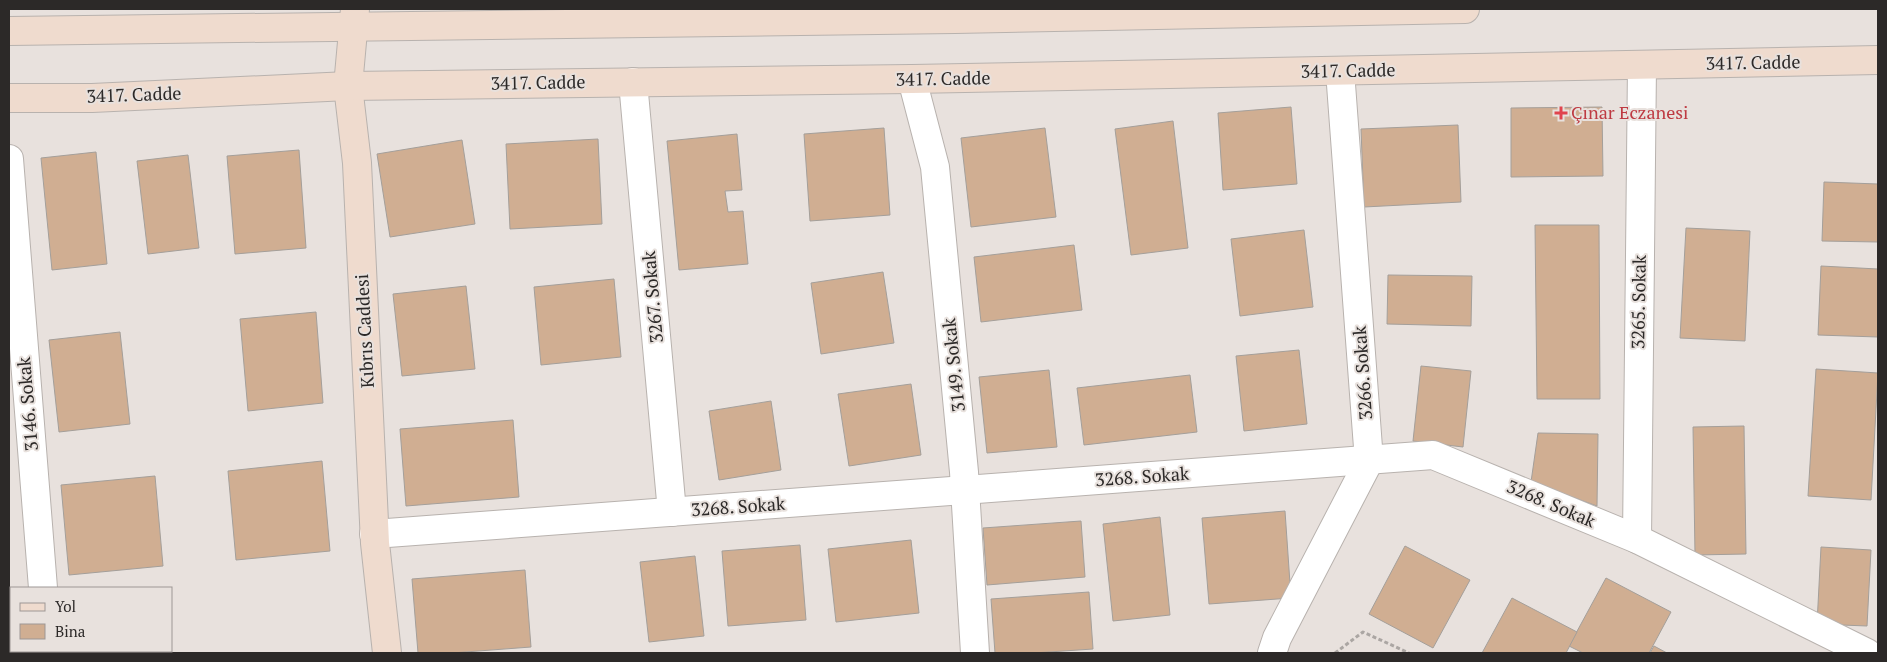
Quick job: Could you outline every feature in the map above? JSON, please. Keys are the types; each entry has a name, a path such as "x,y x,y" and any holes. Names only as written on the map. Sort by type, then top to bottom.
{"street":[{"path":"9,31 355,18 1465,9"},
{"name":"Kıbrıs Caddesi","path":"355,18 348,86 357,163 374,534 387,653"},
{"name":"3417. Cadde","path":"9,98 92,98 348,86 912,79 1878,60"},
{"name":"3265. Sokak","path":"1637,539 1642,65"},
{"name":"3266. Sokak","path":"1340,71 1369,461"},
{"name":"3149. Sokak","path":"912,79 935,167 965,490 975,653"},
{"name":"3267. Sokak","path":"634,82 672,512"},
{"name":"3146. Sokak","path":"9,159 43,587"},
{"name":"3268. Sokak","path":"374,534 1433,455 1637,539 1867,653"},
{"path":"1272,653 1277,638 1369,461"}],"path":[{"path":"1335,653 1363,632 1409,653"}],"building":[{"path":"1291,107 1297,184 1223,190 1218,113"},
{"path":"1602,107 1603,176 1511,177 1511,108"},
{"path":"1173,121 1188,248 1131,255 1115,129"},
{"path":"1458,125 1461,202 1364,207 1361,129"},
{"path":"884,128 890,215 810,221 804,134"},
{"path":"1045,128 1056,217 971,227 961,138"},
{"path":"737,134 742,190 725,191 728,212 743,211 748,264 679,270 667,141"},
{"path":"598,139 602,224 510,229 506,144"},
{"path":"462,140 475,224 390,237 377,154"},
{"path":"299,150 306,248 235,254 227,156"},
{"path":"96,152 107,264 52,270 41,158"},
{"path":"188,155 199,248 148,254 137,161"},
{"path":"1824,182 1878,184 1878,242 1822,241"},
{"path":"1535,225 1599,225 1600,399 1537,399"},
{"path":"1686,228 1750,231 1745,341 1680,338"},
{"path":"1304,230 1313,307 1240,316 1231,239"},
{"path":"1074,245 1082,310 981,322 974,257"},
{"path":"1821,266 1878,269 1878,337 1818,335"},
{"path":"883,272 894,343 821,354 811,283"},
{"path":"1388,275 1472,276 1471,326 1387,324"},
{"path":"614,279 621,357 541,365 534,287"},
{"path":"466,286 475,369 402,376 393,294"},
{"path":"316,312 323,403 248,411 240,319"},
{"path":"120,332 130,424 59,432 49,340"},
{"path":"1299,350 1307,424 1244,431 1236,356"},
{"path":"1421,366 1471,371 1463,447 1413,441"},
{"path":"1816,369 1878,373 1871,500 1808,496"},
{"path":"1049,370 1057,447 987,453 979,377"},
{"path":"1190,375 1197,432 1084,445 1077,388"},
{"path":"911,384 921,455 849,466 838,394"},
{"path":"771,401 781,470 719,480 709,411"},
{"path":"513,420 519,497 406,506 400,429"},
{"path":"1744,426 1746,554 1695,555 1693,427"},
{"path":"1538,433 1598,434 1597,506 1531,482"},
{"path":"322,461 330,551 236,560 228,471"},
{"path":"155,476 163,566 69,575 61,485"},
{"path":"1285,511 1291,598 1209,604 1202,518"},
{"path":"1160,517 1170,615 1113,621 1103,524"},
{"path":"1081,521 1085,577 987,585 983,528"},
{"path":"911,540 919,613 836,622 828,549"},
{"path":"800,545 806,620 728,626 722,551"},
{"path":"1405,546 1470,580 1433,648 1369,614"},
{"path":"1821,547 1871,550 1867,626 1817,624"},
{"path":"695,556 704,636 649,642 640,562"},
{"path":"525,570 531,647 452,653 418,653 412,579"},
{"path":"1606,578 1671,612 1649,653 1583,653 1569,646"},
{"path":"1089,592 1093,649 1034,653 995,653 991,599"},
{"path":"1512,598 1577,632 1566,653 1482,653"},
{"path":"1654,646 1667,653 1650,653"}],"place":[{"name":"Çınar Eczanesi","path":"1561,113"}]}
